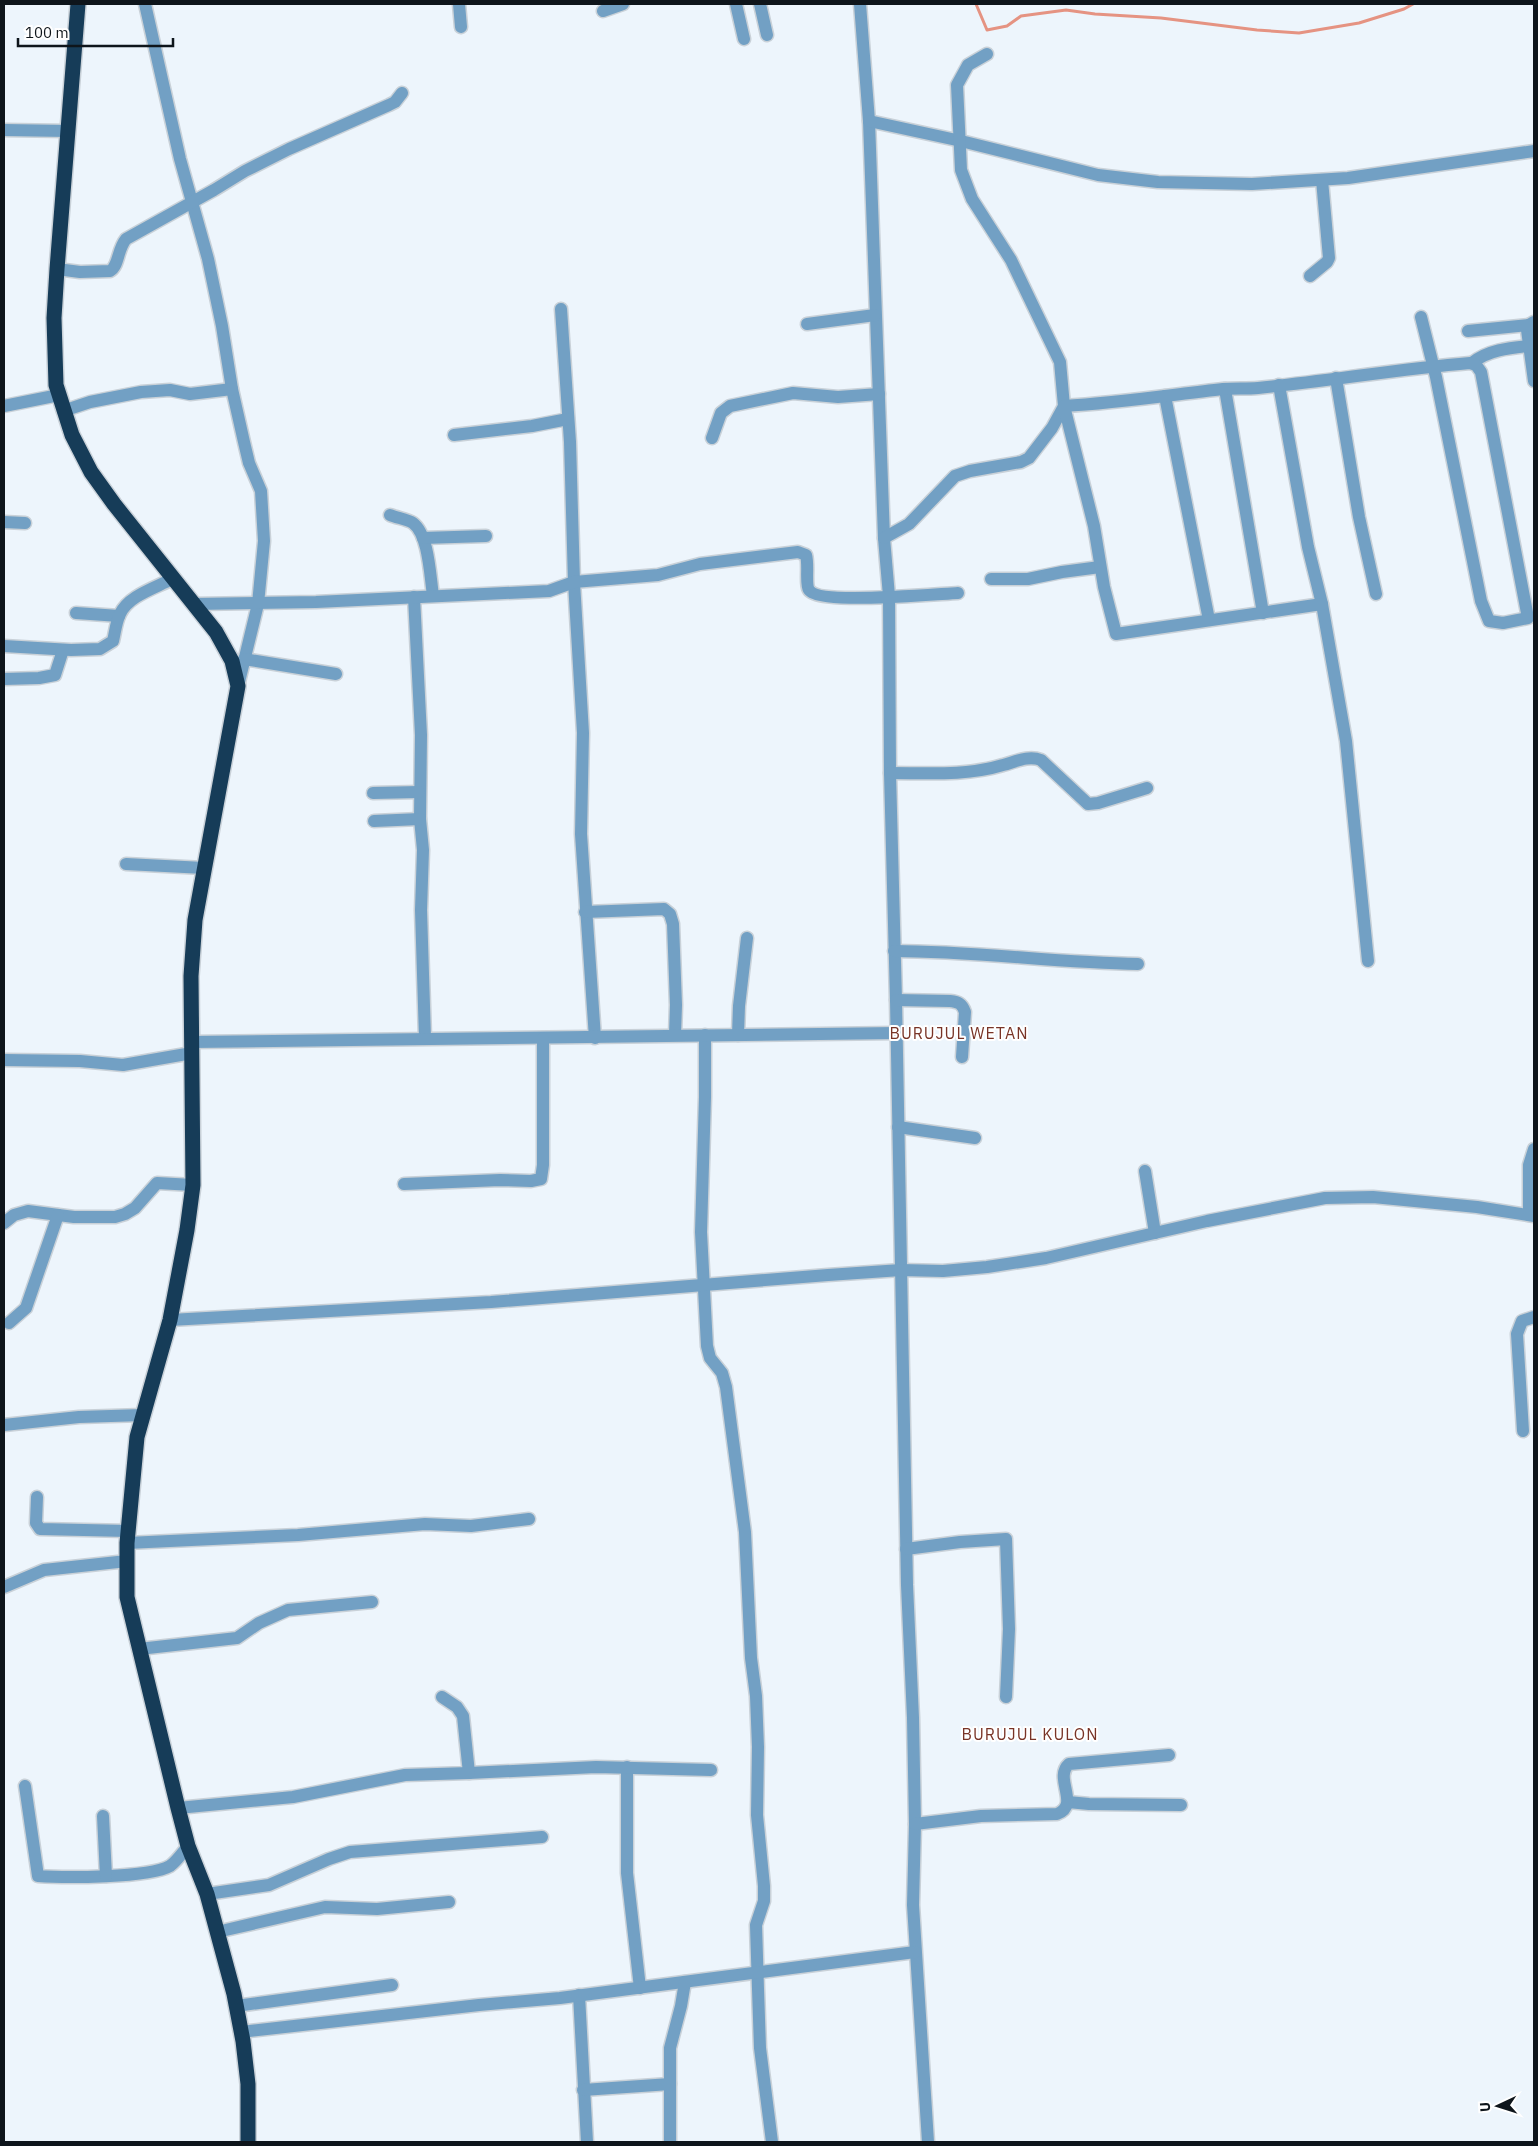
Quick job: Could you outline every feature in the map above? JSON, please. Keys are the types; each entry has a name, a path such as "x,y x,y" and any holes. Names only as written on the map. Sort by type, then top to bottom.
{"highway":[{"path":"78,4 56,269 54,367 59,395 63,411 80,453 91,472 225,646 232,661 238,686 193,937 191,976 193,1185 187,1230 170,1320 137,1437 128,1537 127,1597 188,1846 206,1894 236,2006 248,2084 248,2142"}],"street":[{"path":"146,4 178,149 214,288 232,389 250,463 258,481 262,498 264,542 258,604 238,686"},
{"path":"459,4 461,27"},
{"path":"603,11 623,4"},
{"path":"736,4 744,39"},
{"path":"760,4 768,35"},
{"path":"860,4 868,121 884,538 889,596 890,773 906,1549 915,1824 913,1905 928,2142"},
{"path":"987,54 968,65 958,81 956,93 959,163 966,188 1012,260 1060,362 1064,406 1094,526 1100,567 1116,634 1322,604"},
{"path":"56,269 80,272 110,271 115,267 120,246 126,239 245,170 289,148 389,105 395,102 402,93"},
{"path":"868,121 957,140 1119,179 1220,184 1348,178 1534,152"},
{"path":"4,130 68,131"},
{"path":"1310,276 1327,262 1329,258 1322,180"},
{"path":"561,309 570,442 574,582 583,734 581,834 595,1038"},
{"path":"807,324 875,316"},
{"path":"1421,317 1434,366 1481,601 1489,621 1503,623 1528,618 1481,372 1472,363"},
{"path":"1468,331 1532,323"},
{"path":"1532,323 1527,330 1534,381"},
{"path":"1064,406 1112,403 1472,363 1487,354 1529,346"},
{"path":"1336,378 1358,508 1376,594"},
{"path":"1279,385 1308,547 1322,604 1346,741 1368,961"},
{"path":"63,411 90,402 141,392 170,390 190,394 232,389"},
{"path":"1225,389 1263,613"},
{"path":"712,438 721,413 730,406 793,393 838,397 879,394"},
{"path":"4,406 59,395"},
{"path":"1165,396 1209,620"},
{"path":"884,538 909,524 955,476 970,471 1022,462 1030,458 1052,428 1064,406"},
{"path":"454,435 568,419"},
{"path":"390,516 412,522 418,528 423,538 433,595"},
{"path":"4,522 24,523"},
{"path":"423,538 486,536"},
{"path":"194,604 258,604 549,591 574,582 658,575 700,564 798,552 804,553 808,560 807,586 812,593 851,599 958,593"},
{"path":"991,579 1028,579 1100,567"},
{"path":"4,646 63,650 100,649 112,641 124,606 135,598 172,579"},
{"path":"414,597 421,735 419,792 423,850 421,910 424,1038"},
{"path":"76,613 119,616"},
{"path":"4,679 39,678 55,675 63,650"},
{"path":"244,659 336,674"},
{"path":"890,773 968,772 1032,758 1041,760 1088,804 1098,803 1147,788"},
{"path":"373,793 419,792"},
{"path":"374,821 420,819"},
{"path":"126,864 204,868"},
{"path":"586,912 664,909 669,912 673,924 676,1005 675,1036"},
{"path":"738,1035 739,1006 747,938"},
{"path":"894,951 932,951 1138,964"},
{"path":"896,1000 950,1001 958,1002 963,1006 965,1012 962,1057"},
{"path":"4,1060 80,1061 123,1065 192,1048 424,1038 595,1038 896,1033"},
{"path":"705,1035 701,1232 703,1284 707,1346 710,1358 722,1372 726,1387 745,1532 751,1658 756,1696 758,1747 757,1815 764,1886 764,1900 756,1925 760,2048 772,2142"},
{"path":"404,1184 500,1180 531,1181 541,1179 543,1165 543,1038"},
{"path":"898,1127 975,1138"},
{"path":"170,1320 491,1302 901,1270 943,1271 987,1267 1046,1258 1155,1233 1325,1198 1392,1199 1477,1207 1532,1215 1530,1165 1534,1149"},
{"path":"1145,1171 1155,1233"},
{"path":"4,1224 14,1215 28,1211 93,1218 115,1217 130,1213 157,1183 193,1185"},
{"path":"9,1323 26,1308 58,1215"},
{"path":"1523,1431 1517,1334 1518,1326 1522,1321 1534,1317"},
{"path":"4,1425 79,1417 143,1415"},
{"path":"37,1497 36,1523 40,1529 128,1537 298,1535 425,1524 471,1526 529,1519"},
{"path":"906,1549 960,1542 1006,1539 1009,1629 1006,1697"},
{"path":"4,1587 44,1570 127,1561"},
{"path":"139,1649 237,1638 259,1623 288,1610 372,1602"},
{"path":"442,1697 457,1706 463,1716 469,1773"},
{"path":"915,1824 981,1816 1058,1814 1066,1808 1068,1802 1064,1773 1065,1768 1069,1764 1169,1755"},
{"path":"178,1808 293,1797 405,1775 627,1767 711,1770"},
{"path":"627,1767 627,1874 640,1988"},
{"path":"25,1786 38,1876 106,1876 149,1871 169,1866 188,1846"},
{"path":"1068,1802 1181,1805"},
{"path":"102,1816 106,1876"},
{"path":"206,1894 269,1885 328,1859 350,1852 542,1837"},
{"path":"216,1932 325,1908 377,1909 449,1902"},
{"path":"241,2032 758,1974 915,1952"},
{"path":"670,2142 670,2048 685,1982"},
{"path":"236,2006 392,1985"},
{"path":"580,1995 586,2142"},
{"path":"583,2090 670,2084"}],"waterway":[{"path":"976,4 987,30 1007,26 1021,16 1066,10 1299,33 1359,23 1404,9 1413,4"}],"district":[{"name":"BURUJUL WETAN","path":"959,1033"},
{"name":"BURUJUL KULON","path":"1030,1734"}]}
